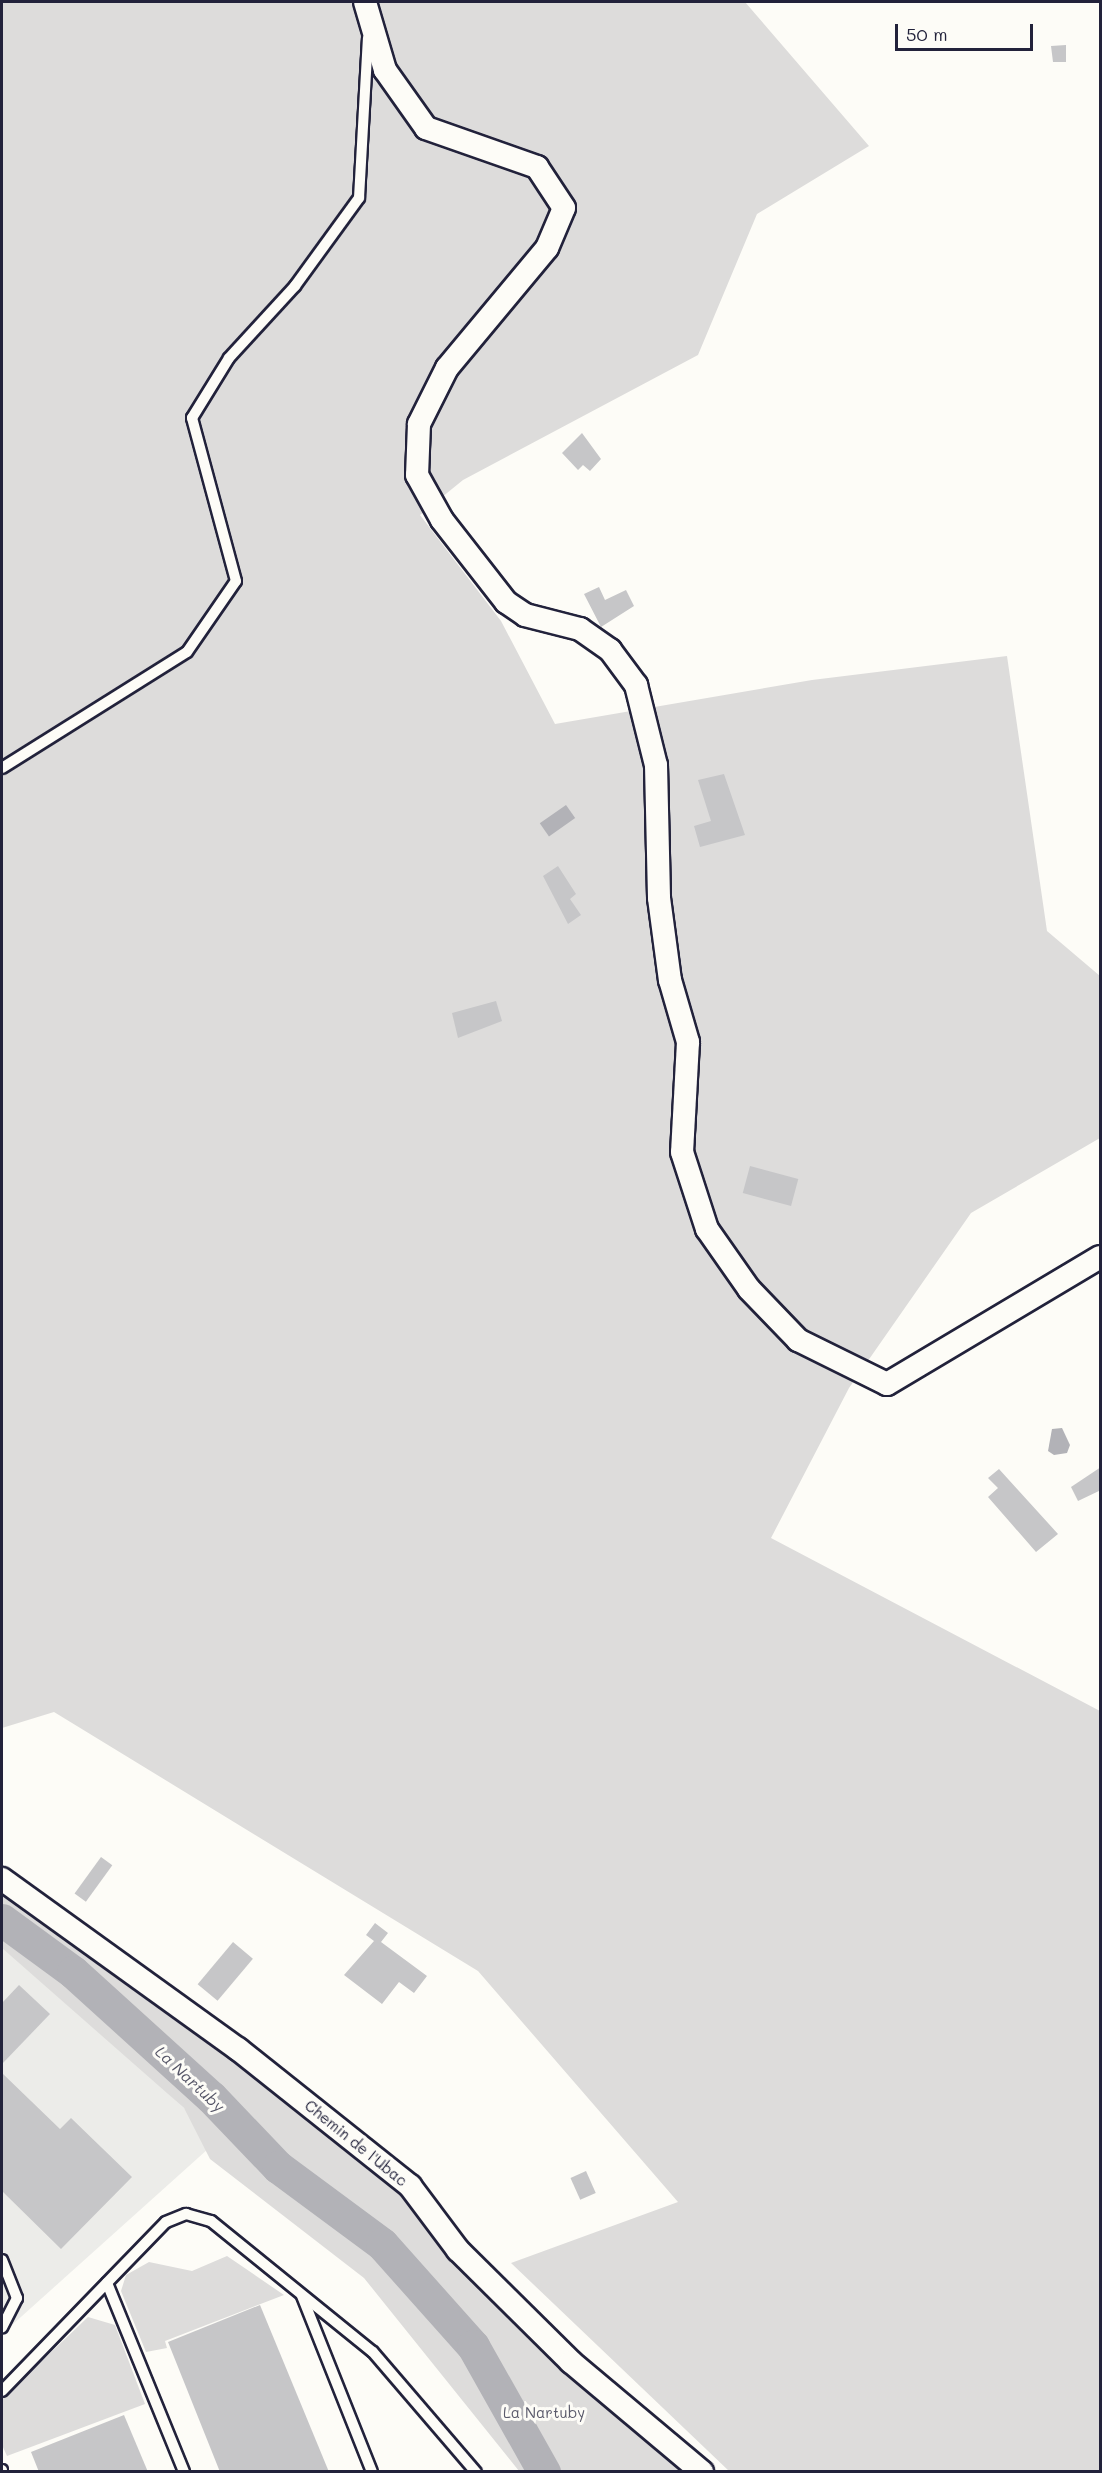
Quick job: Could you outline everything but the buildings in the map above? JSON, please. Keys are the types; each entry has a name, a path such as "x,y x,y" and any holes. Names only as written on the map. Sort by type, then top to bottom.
{"street":[{"path":"365,2 368,28 384,70 426,128 537,167 564,208 547,248 447,368 419,424 417,475 442,519 506,602 525,615 580,629 610,650 636,685 656,765 659,898 670,980 688,1042 682,1152 707,1229 749,1289 798,1340 887,1384 1101,1257"},
{"name":"Chemin de l'Ubac","path":"2,1879 237,2049 410,2186 458,2250 571,2362 702,2472"}],"lane":[{"path":"2,768 187,652 236,581 192,418 230,358 295,286 359,198 368,28"},
{"path":"2,2391 166,2222 186,2214 211,2221 374,2352 476,2472"},
{"path":"2,2260 17,2298 2,2327"},
{"path":"107,2283 184,2472"},
{"path":"301,2294 372,2472"}],"shaded area":[{"path":"566,805 575,818 549,836 540,823"},
{"path":"1062,1428 1070,1445 1067,1453 1054,1455 1048,1451 1052,1429"},
{"path":"2,1938 218,2140 2,2334"}],"green space":[{"path":"2,2 745,2 869,146 757,214 698,355 463,480 420,515 501,621 555,724 812,680 1007,656 1047,931 1100,976 1100,1138 971,1213 849,1388 771,1538 1100,1711 1100,2471 729,2471 511,2263 678,2202 478,1971 54,1712 2,1728"},
{"name":"La Nartuby","path":"2,1880 401,2188 702,2471 519,2471 364,2278 210,2159 184,2108 2,1948"},
{"path":"227,2256 284,2295 165,2341 167,2348 146,2352 121,2291 126,2275 149,2262 192,2271"},
{"path":"88,2317 115,2325 145,2404 7,2456 2,2445 2,2399"}],"waterway":[{"name":"La Nartuby","path":"2,1920 73,1972 211,2097 278,2167 382,2244 473,2346 544,2472"}]}
